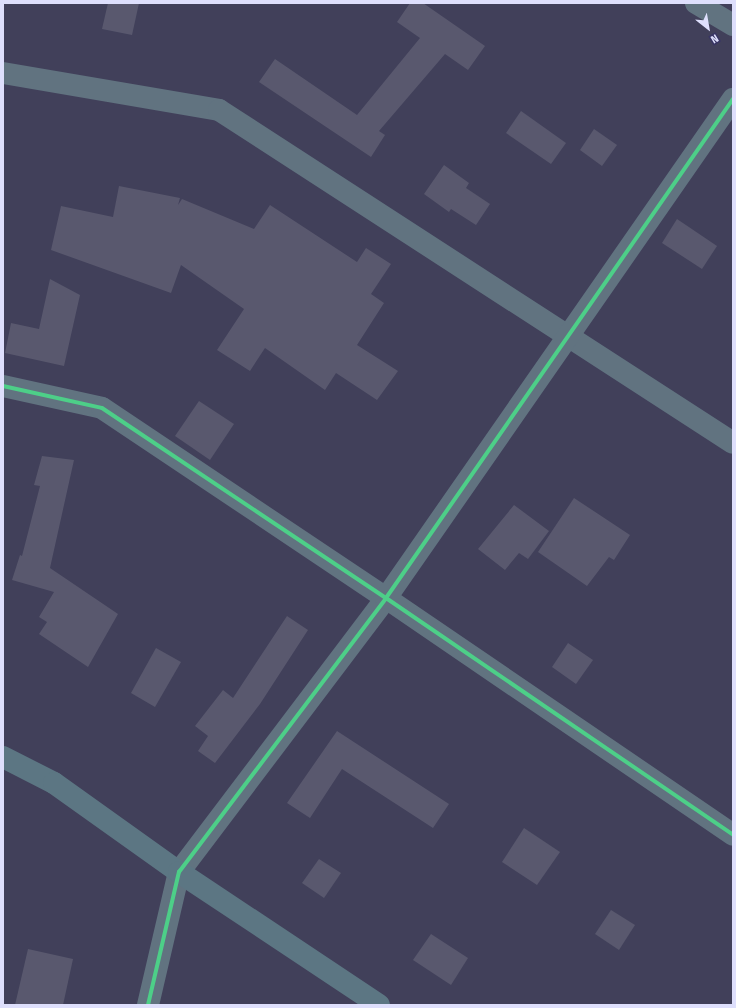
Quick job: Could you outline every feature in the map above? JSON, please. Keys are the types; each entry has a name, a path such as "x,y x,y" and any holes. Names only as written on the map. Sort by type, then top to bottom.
{"main road":[{"path":"3,757 54,783 180,872 379,1005"}],"street":[{"path":"696,3 733,25"},
{"path":"3,73 219,110 733,443"},
{"path":"148,1005 180,872 386,598 570,336 733,99"},
{"path":"3,386 102,408 386,598 733,835"}],"building":[{"path":"108,3 139,3 132,35 102,29"},
{"path":"410,3 423,3 485,46 468,70 445,54 379,131 385,135 371,157 259,82 275,59 357,115 420,38 397,22"},
{"path":"521,111 566,143 551,164 506,133"},
{"path":"594,129 617,145 602,166 580,150"},
{"path":"444,165 469,183 466,188 490,204 476,225 451,209 449,212 424,194"},
{"path":"119,186 180,198 178,205 182,199 254,229 270,205 357,262 366,248 391,264 371,294 384,303 357,345 398,371 377,400 336,373 325,390 265,348 250,371 217,350 244,309 181,265 171,293 51,250 61,206 113,217"},
{"path":"677,219 717,246 702,269 662,243"},
{"path":"50,279 80,295 64,366 5,353 11,323 39,329"},
{"path":"199,401 234,424 210,460 175,436"},
{"path":"42,456 74,460 50,568 118,614 88,667 39,634 47,622 39,617 54,592 12,580 20,555 22,556 40,486 34,485"},
{"path":"574,498 630,535 614,560 609,557 587,586 538,552"},
{"path":"514,505 549,531 528,559 519,553 505,570 478,549"},
{"path":"287,616 308,630 260,704 215,763 198,751 208,736 195,726 223,690 233,698"},
{"path":"568,643 593,660 576,684 552,667"},
{"path":"156,648 181,662 155,707 131,693"},
{"path":"337,731 449,804 433,828 342,769 310,818 287,803"},
{"path":"524,828 560,852 537,885 502,862"},
{"path":"319,859 341,873 324,898 302,883"},
{"path":"611,910 635,925 619,950 595,934"},
{"path":"431,934 468,958 451,985 413,960"},
{"path":"28,949 73,959 63,1005 15,1005"}],"cycle path":[{"path":"148,1005 179,872 386,598 733,99"},
{"path":"3,386 102,408 386,598 733,835"}]}
